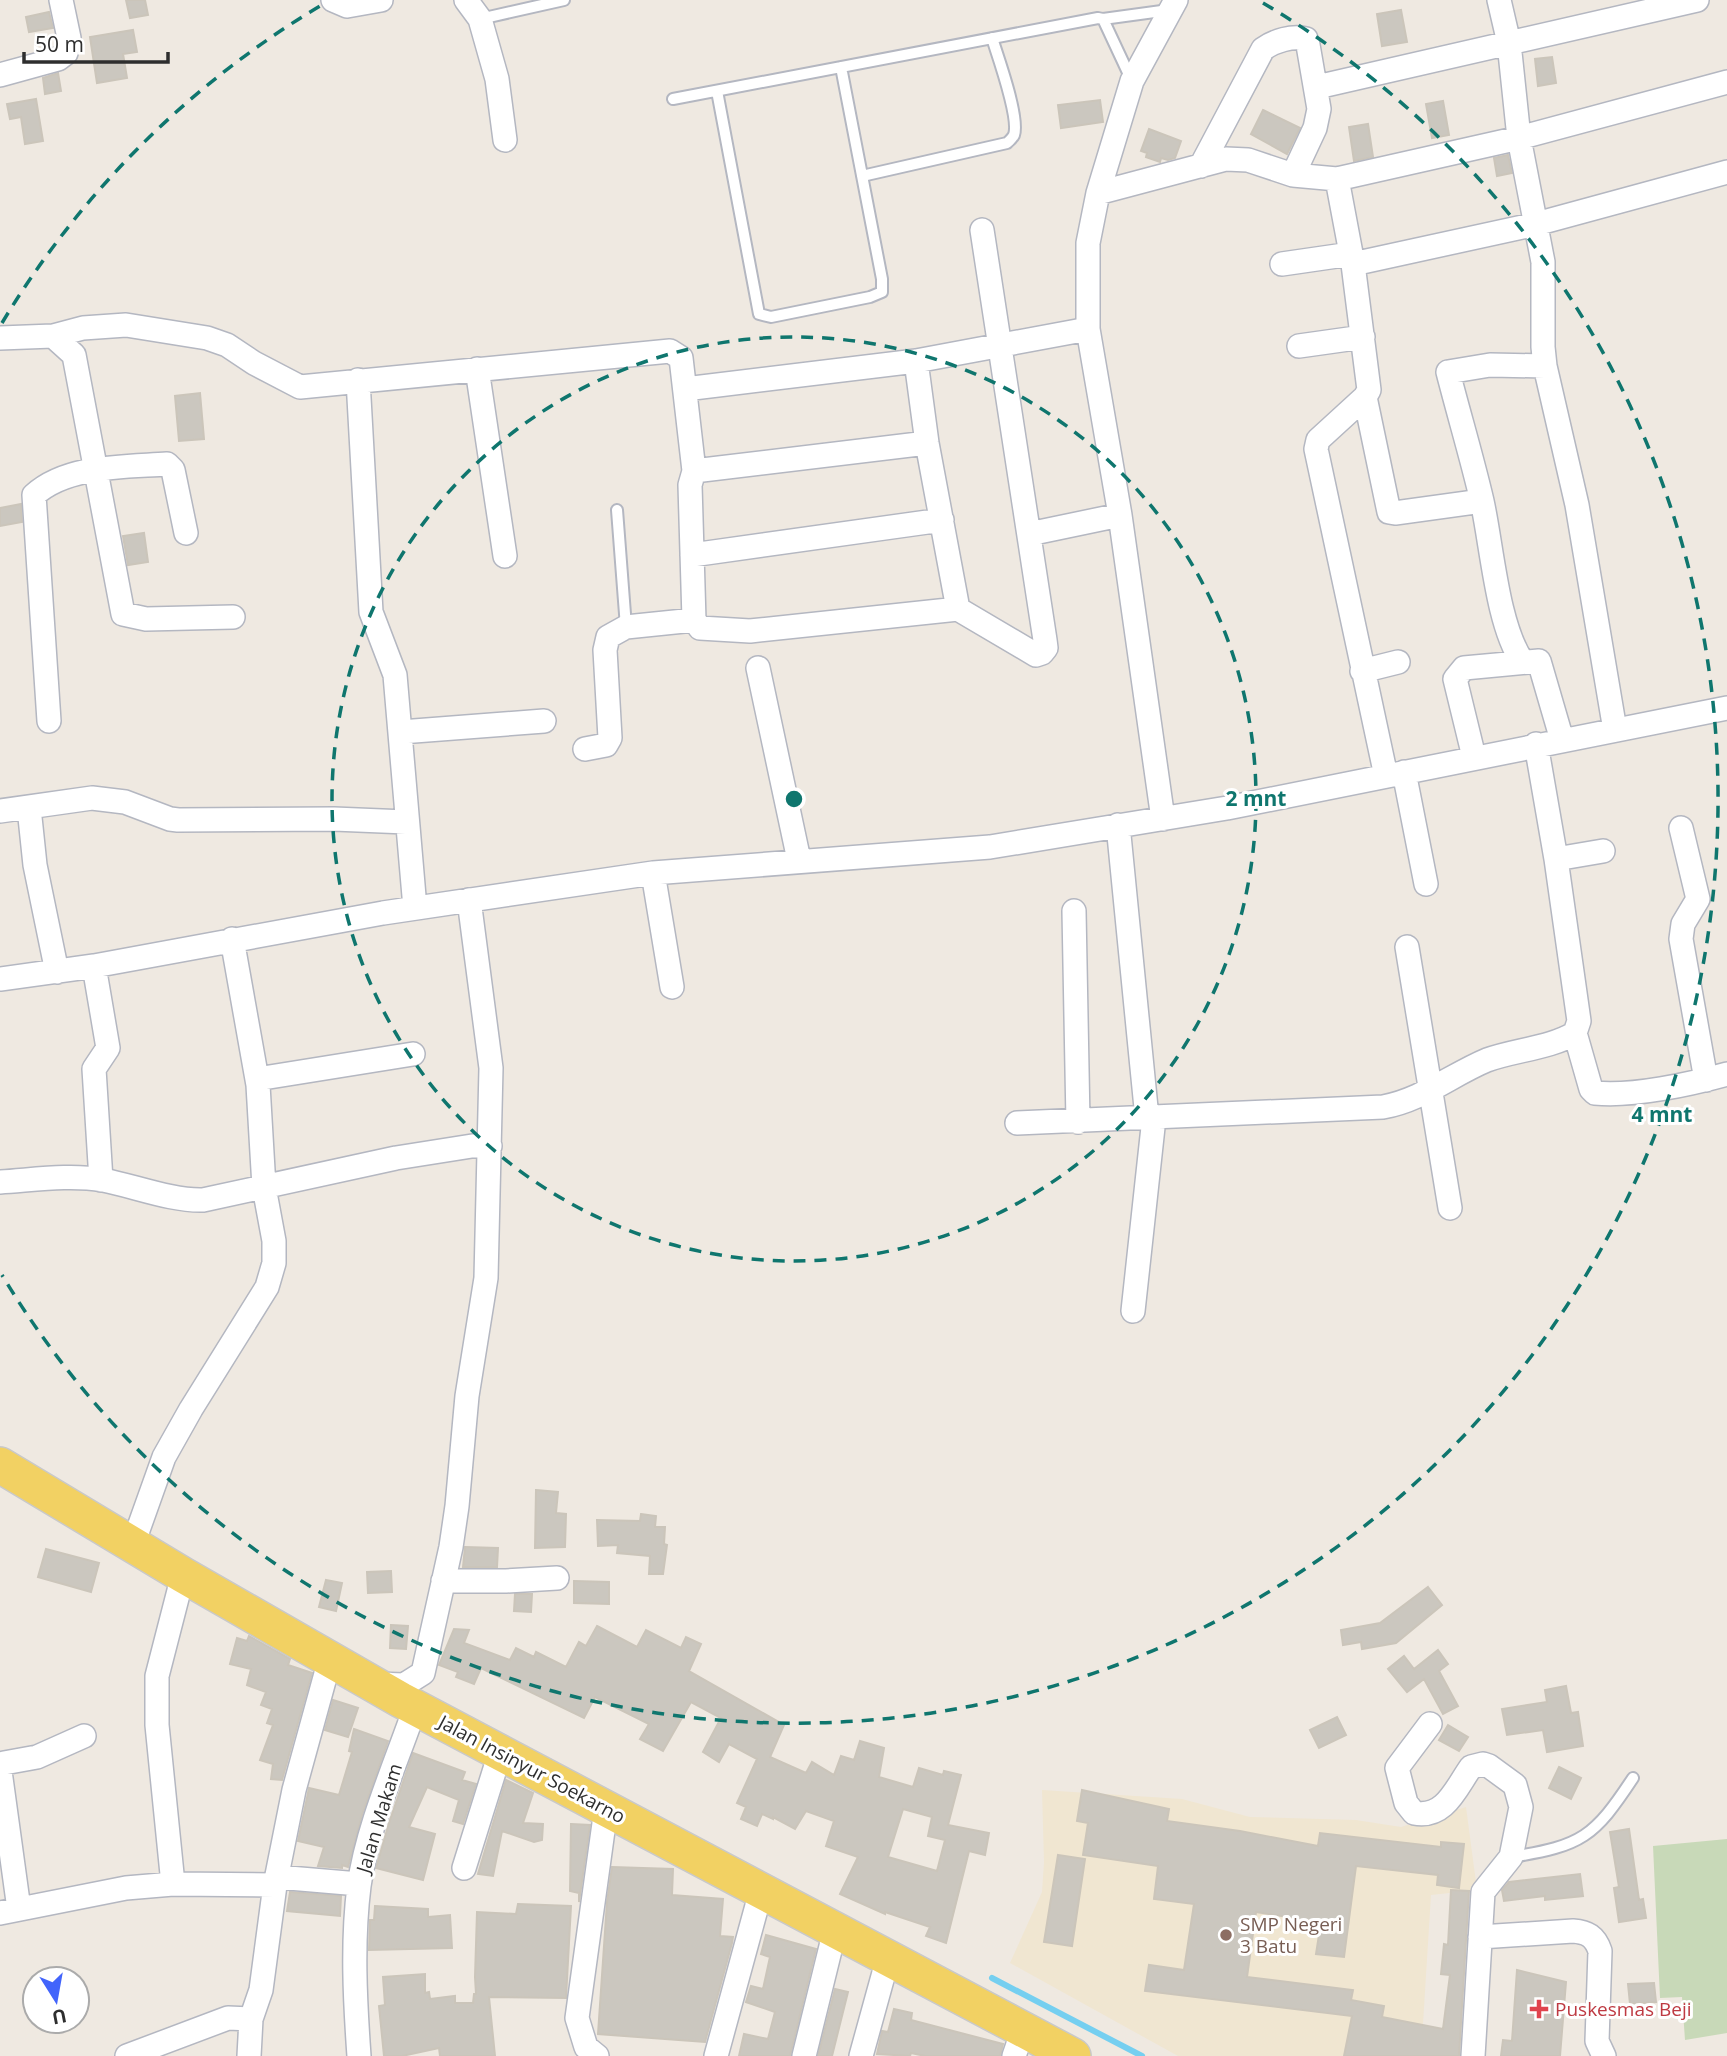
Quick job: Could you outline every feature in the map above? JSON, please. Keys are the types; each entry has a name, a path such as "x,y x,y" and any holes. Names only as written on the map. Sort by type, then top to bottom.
{"main road":[{"name":"Jalan Insinyur Soekarno","path":"0,1465 183,1575 415,1708 888,1958 1019,2043 1073,2056"}],"street":[{"path":"0,75 58,59 66,53 69,38 61,0"},
{"path":"333,0 347,6 381,0"},
{"path":"466,0 480,19 496,79 505,140"},
{"path":"1499,0 1509,43 1519,138 1544,262 1545,366 1577,505 1615,730"},
{"path":"1317,88 1697,0"},
{"path":"1163,819 1120,515 1088,329 1088,243 1098,193 1132,81 1173,5"},
{"path":"1201,166 1263,48 1297,37 1306,39 1320,109 1315,128 1293,175"},
{"path":"1098,193 1226,159 1248,160 1293,175 1337,179 1519,138 1727,82"},
{"path":"1282,264 1352,259 1536,224 1727,173"},
{"path":"1337,179 1352,259 1369,390 1365,397 1315,444 1362,671 1426,884"},
{"path":"0,338 53,337 83,328 126,326 207,338 227,345 254,363 300,387 670,351 681,358 694,471 690,485 694,620 700,628 750,631 958,609 1036,655 1046,648 982,230"},
{"path":"685,389 916,361 1088,329"},
{"path":"53,337 74,355 122,614 146,619 233,617"},
{"path":"1299,346 1363,337"},
{"path":"916,361 927,443 958,609"},
{"path":"1522,661 1500,600 1482,501 1448,372 1490,365 1545,366"},
{"path":"477,369 505,556"},
{"path":"358,380 371,612 395,675 415,908"},
{"path":"1365,397 1389,512 1482,501"},
{"path":"694,471 927,443"},
{"path":"49,721 34,495 54,480 95,470 167,464 173,470 186,533"},
{"path":"1029,534 1120,515"},
{"path":"692,555 942,520"},
{"path":"585,749 608,742 605,650 608,637 626,627 694,620"},
{"path":"1474,757 1455,676 1464,668 1539,661 1562,740"},
{"path":"1362,671 1398,662"},
{"path":"758,668 799,860"},
{"path":"0,979 94,966 415,908 653,873 967,849 1163,819 1727,708"},
{"path":"401,732 544,721"},
{"path":"1536,744 1556,859 1579,1021 1575,1033 1591,1089 1595,1093 1623,1093 1717,1077 1681,939 1680,931 1698,899 1681,828"},
{"path":"0,811 92,798 125,802 178,820 334,819 407,822"},
{"path":"29,808 34,865 57,972"},
{"path":"1118,825 1151,1118 1133,1311"},
{"path":"1556,859 1603,851"},
{"path":"653,873 672,987"},
{"path":"373,1684 404,1685 423,1673 457,1506 467,1396 486,1278 491,1068 470,901"},
{"path":"1074,911 1078,1122"},
{"path":"133,1544 164,1457 267,1287 274,1263 274,1241 264,1187 257,1079 232,939"},
{"path":"1407,947 1450,1208"},
{"path":"94,966 108,1048 94,1069 101,1180"},
{"path":"1017,1123 1383,1107 1431,1091 1489,1059 1575,1033"},
{"path":"257,1079 413,1054"},
{"path":"0,1182 85,1178 195,1201 396,1158 472,1146 490,1146"},
{"path":"173,1884 156,1725 157,1676 183,1575"},
{"path":"443,1581 557,1578"},
{"path":"249,2056 251,2019 261,1990 276,1881 294,1790 330,1659"},
{"name":"Jalan Makam","path":"359,2056 355,1952 359,1884 369,1839 415,1708"},
{"path":"1430,1724 1397,1768 1406,1803 1414,1813 1422,1815 1441,1809 1471,1767 1483,1764 1511,1780 1519,1791 1521,1807 1511,1857 1483,1892 1473,2056"},
{"path":"84,1736 37,1757 4,1763 0,1770 10,1911 126,1888 173,1884 276,1881 359,1884"},
{"path":"464,1868 500,1753"},
{"path":"597,2056 586,2047 577,2018 606,1809"},
{"path":"716,2056 761,1891"},
{"path":"804,2056 835,1930"},
{"path":"1480,1937 1573,1931 1591,1935 1600,1951 1597,2041 1604,2056"},
{"path":"861,2056 888,1958"},
{"path":"127,2056 228,2018 251,2019"}],"lane":[{"path":"480,19 564,0"},
{"path":"673,99 1173,5"},
{"path":"1103,19 1132,81"},
{"path":"862,176 1007,143 1012,138 1015,132 1014,114 992,38"},
{"path":"717,91 759,314 771,317 870,297 882,292 882,279 841,67"},
{"path":"617,510 626,627"},
{"path":"1511,1857 1550,1851 1577,1841 1595,1829 1613,1809 1633,1778"}],"shaded area":[{"name":"SMP Negeri 3 Batu","path":"1042,1790 1182,1799 1250,1817 1356,1820 1401,1827 1466,1807 1477,1890 1431,1895 1421,2056 1178,2056 1010,1963 1042,1892"}],"green space":[{"path":"1727,1839 1727,2033 1685,2040 1682,1997 1660,1998 1653,1846"}],"building":[{"path":"126,0 145,0 148,15 130,18"},
{"path":"1401,10 1407,42 1382,46 1377,14"},
{"path":"49,12 53,28 29,32 26,17"},
{"path":"133,30 137,52 123,54 127,78 97,83 90,37"},
{"path":"1552,57 1556,83 1538,86 1535,59"},
{"path":"58,73 61,91 45,94 43,78"},
{"path":"36,99 43,141 25,144 21,117 10,119 7,104"},
{"path":"1100,100 1103,122 1061,128 1058,105"},
{"path":"1443,101 1449,135 1432,138 1426,104"},
{"path":"1263,110 1300,128 1287,154 1251,134"},
{"path":"1368,124 1373,157 1354,161 1349,127"},
{"path":"1149,129 1181,141 1175,158 1161,158 1160,162 1146,157 1147,153 1141,151"},
{"path":"1508,155 1512,173 1497,176 1494,158"},
{"path":"200,393 204,439 179,441 175,396"},
{"path":"21,504 22,522 0,526 0,508"},
{"path":"144,533 148,562 128,565 123,536"},
{"path":"536,1490 558,1492 556,1513 566,1514 565,1547 535,1548"},
{"path":"641,1514 656,1516 655,1527 665,1527 664,1544 667,1545 663,1574 649,1574 650,1556 617,1553 618,1545 598,1546 597,1520 640,1521"},
{"path":"465,1547 498,1548 497,1567 463,1567"},
{"path":"46,1549 99,1563 91,1592 38,1577"},
{"path":"391,1571 392,1592 368,1593 367,1572"},
{"path":"326,1580 342,1583 336,1611 319,1607"},
{"path":"574,1581 609,1582 609,1604 574,1603"},
{"path":"1428,1587 1442,1605 1396,1643 1362,1649 1361,1642 1343,1645 1341,1630 1380,1623"},
{"path":"515,1594 532,1594 531,1612 514,1611"},
{"path":"391,1625 408,1626 406,1649 390,1648"},
{"path":"597,1626 637,1647 646,1630 681,1648 686,1637 701,1644 689,1671 784,1725 770,1757 806,1773 812,1762 834,1775 841,1756 854,1760 860,1741 884,1748 879,1777 913,1787 919,1768 943,1775 944,1771 961,1775 948,1825 989,1833 985,1855 969,1851 946,1943 926,1936 930,1927 885,1914 840,1894 858,1857 826,1846 834,1821 806,1811 795,1829 762,1814 757,1826 741,1819 746,1807 737,1803 757,1759 729,1744 719,1762 703,1752 721,1718 691,1702 663,1751 640,1739 649,1724 595,1697 584,1718 481,1668 474,1684 456,1677 458,1672 439,1665 454,1629 469,1630 464,1643 510,1660 516,1648 534,1657 536,1652 566,1667 579,1642 586,1646","holes":["903,1809 932,1817 928,1836 945,1840 937,1871 888,1857"]},
{"path":"249,1636 290,1659 288,1665 312,1673 282,1780 271,1779 273,1764 260,1760 273,1725 267,1723 272,1709 261,1705 266,1692 247,1685 251,1669 230,1664 237,1638 247,1641"},
{"path":"1438,1650 1448,1664 1439,1671 1458,1706 1443,1714 1424,1679 1407,1692 1388,1669 1404,1656 1414,1669"},
{"path":"1566,1686 1571,1713 1578,1712 1583,1746 1547,1752 1543,1730 1507,1735 1502,1709 1547,1702 1545,1690"},
{"path":"333,1700 358,1708 348,1737 325,1730"},
{"path":"1337,1717 1346,1735 1319,1748 1310,1730"},
{"path":"1448,1725 1468,1737 1459,1751 1439,1740"},
{"path":"354,1729 388,1741 362,1815 348,1867 318,1866 324,1847 298,1841 309,1788 339,1795 352,1752 349,1751"},
{"path":"413,1753 465,1772 462,1780 476,1784 463,1824 453,1821 459,1800 427,1787 409,1827 435,1834 423,1880 376,1868"},
{"path":"1559,1767 1581,1778 1571,1799 1549,1788"},
{"path":"506,1780 533,1793 523,1823 543,1824 542,1840 534,1842 502,1831 493,1876 478,1874"},
{"path":"1082,1790 1169,1809 1167,1821 1318,1846 1320,1833 1441,1847 1441,1842 1464,1844 1459,1888 1437,1885 1438,1875 1356,1866 1344,1957 1316,1954 1321,1922 1256,1912 1247,1977 1353,1990 1351,2000 1384,2006 1382,2017 1443,2029 1450,1975 1441,1974 1444,1944 1448,1945 1451,1890 1469,1891 1459,2056 1344,2056 1352,2016 1145,1991 1149,1965 1184,1970 1194,1904 1154,1899 1158,1866 1083,1855 1088,1823 1077,1821"},
{"path":"571,1824 590,1825 579,1902 579,1893 570,1891"},
{"path":"1629,1829 1639,1900 1643,1899 1646,1918 1619,1922 1614,1888 1619,1887 1610,1832"},
{"path":"1058,1855 1085,1859 1072,1946 1044,1942"},
{"path":"612,1867 673,1869 672,1895 723,1899 720,1936 733,1937 705,2042 598,2034"},
{"path":"1580,1874 1583,1896 1545,1900 1545,1896 1504,1901 1502,1890 1509,1882"},
{"path":"290,1892 341,1896 340,1916 287,1911"},
{"path":"518,1904 571,1906 566,1998 489,1997 495,2056 440,2056 439,2048 402,2056 384,2056 379,2006 385,2005 383,1977 425,1974 425,1993 429,1992 430,1999 455,1996 455,2003 473,2003 476,1994 477,1912 516,1914"},
{"path":"375,1906 428,1909 428,1917 450,1915 452,1948 369,1950 370,1920 374,1920"},
{"path":"766,1935 816,1949 790,2056 739,2056 744,2034 768,2039 775,2012 746,2002 751,1986 763,1989 770,1957 761,1954"},
{"name":"Puskesmas Beji","path":"1517,1970 1566,1982 1560,2056 1501,2056 1503,2040 1512,2041"},
{"path":"1654,1983 1656,2002 1630,2004 1628,1984"},
{"path":"835,1989 848,1992 832,2056 818,2056"},
{"path":"894,2009 912,2013 911,2020 1003,2044 1000,2056 877,2054 882,2031 888,2032"}],"waterway":[{"path":"992,1978 1142,2056"}],"place":[{"name":"SMP Negeri 3 Batu","path":"1226,1935"},
{"name":"Puskesmas Beji","path":"1539,2009"}]}
